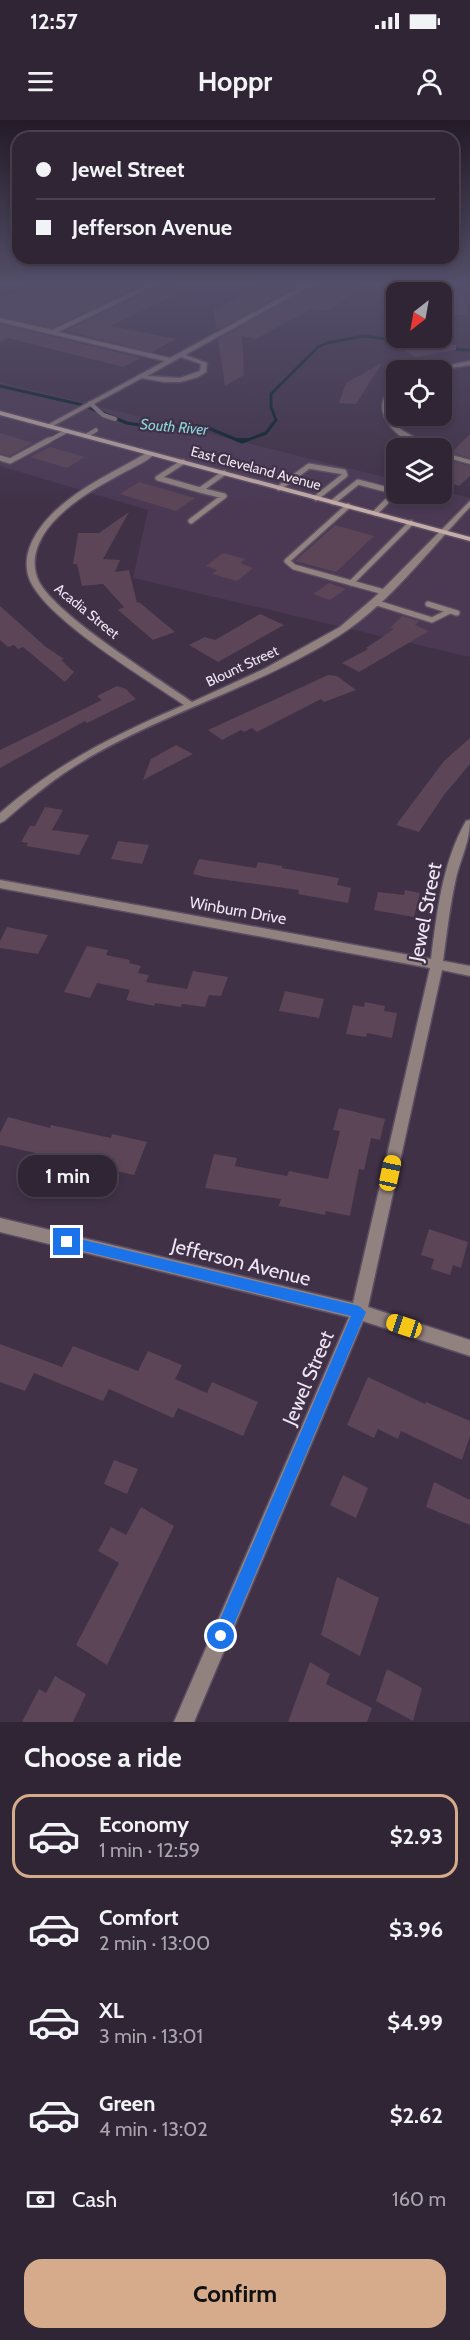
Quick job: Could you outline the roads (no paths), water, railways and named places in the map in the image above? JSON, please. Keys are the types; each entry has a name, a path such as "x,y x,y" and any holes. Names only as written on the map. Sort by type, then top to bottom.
{"main road":[{"name":"East Cleveland Avenue","path":"0,413 470,539"}],"street":[{"path":"161,358 170,360"},
{"path":"49,426 174,358"},
{"path":"140,376 178,381 193,378 203,372 204,363 188,358"},
{"path":"452,366 470,363"},
{"path":"386,400 384,405 386,417"},
{"path":"393,426 410,438"},
{"name":"Acadia Street","path":"151,453 56,514 42,531 32,551 29,565 36,585 57,607 191,706"},
{"path":"452,457 470,462"},
{"name":"Blount Street","path":"0,819 52,777 106,746 303,652 346,626 374,602 470,503"},
{"name":"Jewel Street","path":"184,1722 359,1312 437,963 445,905 457,857 470,824"},
{"name":"Winburn Drive","path":"0,884 437,963 470,971"},
{"name":"Jefferson Avenue","path":"0,1226 359,1312 470,1348"}],"lane":[{"path":"90,403 103,415 115,419"},
{"path":"0,458 10,461 23,456 67,430"},
{"path":"86,436 96,430"},
{"path":"23,456 27,463"},
{"path":"183,462 158,478 224,496 190,521"},
{"path":"279,488 309,465 344,472 345,475 316,498"},
{"path":"200,490 224,473"},
{"path":"333,502 358,482 396,492 375,513"},
{"path":"348,506 287,561 294,567 384,592"},
{"path":"351,583 411,523"},
{"path":"374,602 432,620 454,612 428,604"}],"waterway":[{"name":"South River","path":"0,386 83,405 127,423 158,428 190,425 206,427 242,442 266,433 276,420 271,407 271,394 307,358"},
{"name":"South River","path":"238,440 246,440"}]}
